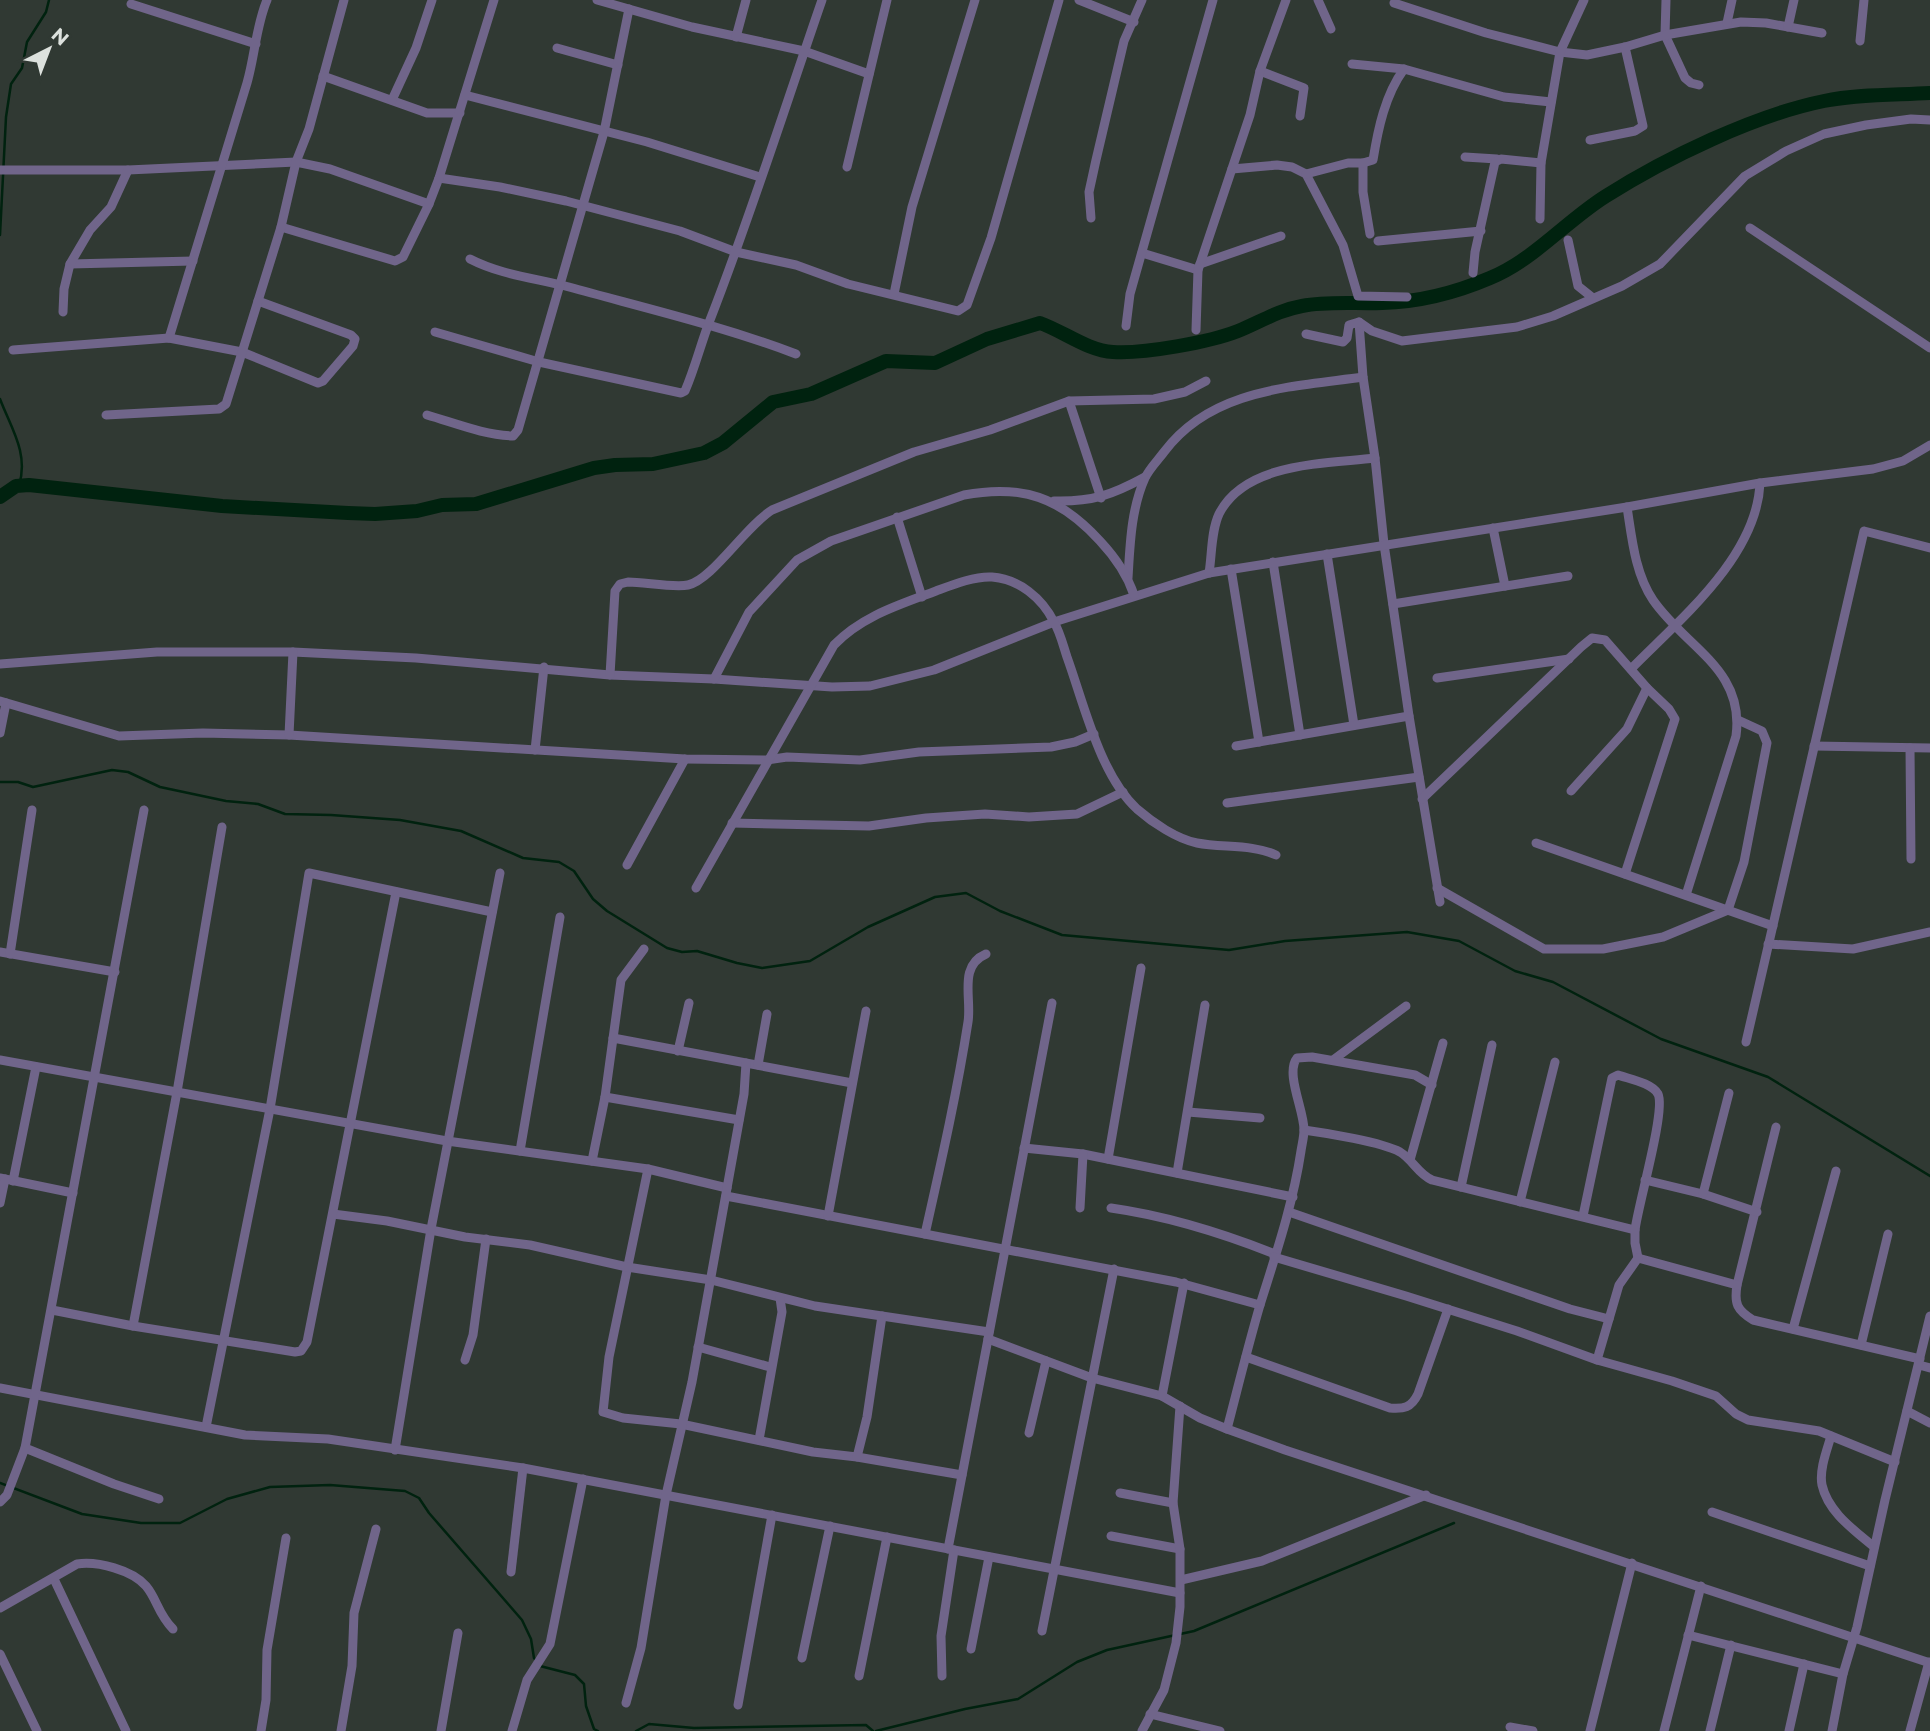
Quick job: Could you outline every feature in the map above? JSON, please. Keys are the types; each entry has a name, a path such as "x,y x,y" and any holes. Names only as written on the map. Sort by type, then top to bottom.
{"street":[{"path":"169,338 247,83 258,27 267,0"},
{"path":"106,415 219,409 226,404 281,227 296,162 309,129 344,0"},
{"path":"392,100 416,48 432,0"},
{"path":"281,227 399,260 403,257 439,178 494,0"},
{"path":"597,0 736,37 804,51 869,74"},
{"path":"736,37 746,0"},
{"path":"435,332 539,362 681,393 687,387 736,252 822,0"},
{"path":"847,166 887,0"},
{"path":"894,294 912,207 975,0"},
{"path":"439,178 500,187 581,206 680,231 736,252 796,265 848,284 952,311 964,309 991,238 1059,0"},
{"path":"1079,0 1134,22"},
{"path":"1091,218 1089,192 1124,41 1142,0"},
{"path":"1126,326 1130,293 1213,0"},
{"path":"1196,330 1199,267 1250,115 1260,71 1286,0"},
{"path":"1318,0 1331,29"},
{"path":"1540,219 1541,163 1560,52 1584,0"},
{"path":"1666,0 1665,36 1685,78 1699,85"},
{"path":"1727,23 1732,0"},
{"path":"1788,27 1794,0"},
{"path":"1860,41 1864,0"},
{"path":"1394,3 1486,33 1560,52 1587,55 1727,23 1741,22 1822,33"},
{"path":"131,4 256,44"},
{"path":"427,415 478,430 513,436 519,430 604,132 629,9"},
{"path":"1590,140 1635,131 1643,126 1625,47"},
{"path":"557,48 618,65"},
{"path":"1352,64 1404,69 1504,97 1551,102"},
{"path":"1306,174 1348,163 1373,160 1378,131 1388,100 1404,69"},
{"path":"1260,71 1304,88 1300,116"},
{"path":"323,76 427,113 460,113"},
{"path":"465,95 647,142 760,177"},
{"path":"1306,334 1343,342 1347,338 1349,326 1359,322 1391,339 1402,341 1517,327 1553,316 1642,276 1660,264 1745,176 1786,150 1824,134 1866,125 1911,119 1930,120"},
{"path":"1465,157 1541,163"},
{"path":"1473,273 1475,252 1497,159"},
{"path":"0,170 128,170 296,162 330,169 429,204"},
{"path":"1363,163 1363,192 1370,234"},
{"path":"1232,169 1277,165 1292,167 1306,174 1343,245 1358,296 1407,297"},
{"path":"63,312 64,289 70,264 90,230 111,206 128,170"},
{"path":"1750,228 1930,348"},
{"path":"1378,241 1481,231"},
{"path":"1142,253 1199,267 1281,236"},
{"path":"1568,240 1578,286 1593,298"},
{"path":"470,259 499,271 708,323 796,354"},
{"path":"70,264 193,261"},
{"path":"13,350 169,338 242,352 318,383 323,381 353,346 355,339 351,335 258,301"},
{"path":"1359,322 1363,377 1384,544 1440,902"},
{"path":"1128,578 1135,510 1145,477 1171,443 1191,424 1210,411 1265,390 1363,377"},
{"path":"610,675 615,591 620,584 628,582 685,586 695,583 708,575 760,518 772,510 914,452 990,430 1069,401 1154,399 1185,392 1206,381"},
{"path":"1069,401 1101,498"},
{"path":"0,664 157,652 293,652 544,667 610,675 832,687 870,686 934,670 1054,622 1209,573 1627,508 1760,484 1873,469 1903,461 1930,445"},
{"path":"1209,573 1217,517 1227,500 1242,487 1265,475 1284,470 1375,458"},
{"path":"714,679 749,612 797,560 831,541 941,501 987,491 1023,493 1052,501 1076,502 1101,498 1145,477"},
{"path":"1631,669 1717,579 1742,545 1751,525 1760,484"},
{"path":"1052,501 1091,531 1109,551 1128,578 1134,596"},
{"path":"1627,508 1636,561 1642,578 1653,599 1674,625 1720,671 1732,690 1738,720 1736,736 1686,895"},
{"path":"897,517 922,597"},
{"path":"1493,528 1505,586"},
{"path":"1746,1042 1864,531 1930,548"},
{"path":"1327,554 1354,725"},
{"path":"1273,562 1300,735"},
{"path":"1231,569 1259,742"},
{"path":"1393,604 1568,576"},
{"path":"696,888 834,645 845,633 860,622 887,609 956,584 990,577 1022,586 1038,600 1054,622 1103,761 1122,792 1136,808 1180,838 1196,843 1276,855"},
{"path":"1422,799 1592,638 1605,640 1669,709 1675,719 1625,874"},
{"path":"289,735 293,652"},
{"path":"1437,678 1569,659"},
{"path":"535,750 544,667"},
{"path":"1571,791 1627,729 1647,688"},
{"path":"0,733 3,702 119,736 203,733 289,735 685,759 767,760 787,757 860,760 919,752 1051,747 1075,742 1094,734"},
{"path":"1236,746 1409,716"},
{"path":"1437,888 1544,949 1615,947 1663,936 1728,910 1744,862 1767,743 1762,731 1738,720"},
{"path":"1814,746 1930,748"},
{"path":"1910,748 1911,859"},
{"path":"627,865 685,759"},
{"path":"1227,803 1419,776"},
{"path":"732,823 869,826 985,814 1029,817 1077,814 1122,792"},
{"path":"32,810 5,953 115,972"},
{"path":"4,1498 25,1448 36,1395 144,810"},
{"path":"133,1326 177,1092 222,827"},
{"path":"1536,843 1773,926"},
{"path":"206,1427 270,1109 309,873 492,912"},
{"path":"394,1450 447,1141 500,873"},
{"path":"52,1310 295,1352 304,1348 396,892"},
{"path":"520,1151 560,917"},
{"path":"1769,944 1853,949 1930,932"},
{"path":"592,1161 605,1097 621,980 644,949"},
{"path":"925,1234 956,1095 969,1017 969,972 973,962 986,954"},
{"path":"1108,1159 1141,968"},
{"path":"678,1051 689,1003"},
{"path":"942,1676 941,1636 962,1475 1052,1003"},
{"path":"1177,1173 1205,1005"},
{"path":"1333,1060 1406,1006"},
{"path":"828,1216 866,1011"},
{"path":"758,1065 767,1014"},
{"path":"613,1038 852,1083"},
{"path":"1410,1160 1443,1043"},
{"path":"1461,1187 1492,1045"},
{"path":"1227,1429 1245,1357 1293,1197 1304,1130 1292,1072 1293,1063 1297,1058 1303,1057 1333,1060 1369,1069 1415,1075 1432,1085"},
{"path":"0,1060 447,1141 648,1169 727,1192 828,1216 1184,1283 1260,1305"},
{"path":"1520,1202 1555,1062"},
{"path":"626,1703 641,1648 666,1495 692,1382 744,1094 746,1063"},
{"path":"0,1203 36,1067"},
{"path":"1583,1216 1612,1078 1614,1076 1653,1088 1659,1098 1657,1126 1635,1230 1639,1258"},
{"path":"1703,1194 1729,1093"},
{"path":"605,1097 739,1120"},
{"path":"1188,1112 1260,1118"},
{"path":"1776,1127 1737,1285 1734,1301 1738,1309 1753,1320 1861,1345 1920,1362 1930,1368"},
{"path":"1304,1130 1395,1150 1410,1160 1424,1177 1635,1230"},
{"path":"1024,1148 1083,1154 1293,1197"},
{"path":"1080,1208 1083,1154"},
{"path":"648,1169 609,1357 603,1412 623,1419 681,1424 813,1452 962,1475"},
{"path":"1793,1329 1836,1171"},
{"path":"6,1179 73,1193"},
{"path":"1645,1180 1703,1194 1757,1212"},
{"path":"1111,1208 1177,1221 1226,1235 1275,1255 1716,1396 1736,1414 1748,1420 1819,1431 1895,1462"},
{"path":"1289,1212 1570,1309 1609,1319"},
{"path":"333,1214 465,1237 530,1245 627,1267 711,1280 780,1298 988,1335 1093,1378 1162,1396 1206,1421 1285,1450 1930,1662 1910,1731"},
{"path":"1861,1345 1888,1234"},
{"path":"465,1360 473,1335 486,1239"},
{"path":"1639,1258 1737,1285"},
{"path":"1597,1360 1622,1279 1639,1258"},
{"path":"1042,1631 1114,1269"},
{"path":"1162,1396 1184,1283"},
{"path":"759,1440 782,1312 780,1298"},
{"path":"1245,1357 1390,1408 1408,1407 1418,1394 1448,1309"},
{"path":"858,1457 867,1417 881,1316"},
{"path":"1834,1730 1843,1674 1861,1610 1930,1316"},
{"path":"698,1347 771,1367"},
{"path":"1029,1433 1046,1361"},
{"path":"0,1388 245,1435 328,1439 523,1468 1180,1593"},
{"path":"1142,1731 1164,1690 1178,1629 1180,1549 1173,1503 1180,1406"},
{"path":"1907,1411 1930,1423"},
{"path":"1831,1436 1821,1483 1829,1502 1841,1519 1874,1548"},
{"path":"25,1448 159,1499"},
{"path":"511,1572 523,1468"},
{"path":"512,1731 527,1679 550,1644 583,1479"},
{"path":"1120,1493 1173,1503"},
{"path":"1181,1580 1262,1561 1426,1495"},
{"path":"1712,1512 1870,1566"},
{"path":"738,1705 772,1515"},
{"path":"802,1658 830,1526"},
{"path":"341,1731 352,1666 354,1613 376,1529"},
{"path":"1111,1536 1180,1549"},
{"path":"859,1676 887,1537"},
{"path":"261,1731 266,1700 267,1650 286,1538"},
{"path":"971,1648 989,1557"},
{"path":"0,1608 77,1564 85,1563 138,1578 148,1588 157,1609 173,1629"},
{"path":"1590,1731 1632,1563"},
{"path":"54,1579 126,1731"},
{"path":"1664,1731 1701,1586"},
{"path":"441,1731 458,1633"},
{"path":"1688,1634 1843,1674"},
{"path":"1710,1731 1731,1646"},
{"path":"0,1654 37,1731"},
{"path":"1788,1731 1804,1664"},
{"path":"1150,1714 1220,1731"},
{"path":"1510,1727 1533,1731"}],"waterway":[{"path":"0,235 6,117 11,84 22,68 27,42 46,12 49,0"},
{"path":"0,497 16,486 29,485 222,506 348,513 375,514 417,511 442,505 476,504 594,468 653,464 704,453 723,443 773,402 811,394 886,361 935,363 987,339 1040,323 1104,351 1142,351 1226,335 1277,313 1312,304 1396,302 1450,292 1506,270 1606,196 1683,153 1741,127 1769,116 1824,101 1930,93"},
{"path":"0,399 20,452 22,474 19,486"},
{"path":"0,782 18,782 33,787 112,770 128,772 160,787 226,801 258,804 285,814 400,820 461,831 523,858 559,862 574,871 593,899 607,911 667,948 682,952 697,951 762,968 810,961 868,927 935,897 966,893 1000,911 1062,935 1229,950 1285,941 1407,932 1459,941 1515,971 1553,982 1661,1039 1768,1077 1930,1176"},
{"path":"0,1483 82,1514 141,1523 180,1523 227,1499 270,1487 330,1485 405,1491 419,1498 522,1620 531,1639 534,1658 540,1666 575,1675 584,1684 586,1706 594,1729 598,1731"},
{"path":"876,1731 1018,1699 1077,1662 1107,1650 1194,1631 1454,1523"},
{"path":"636,1731 649,1724 694,1728 866,1725 873,1731"}]}
